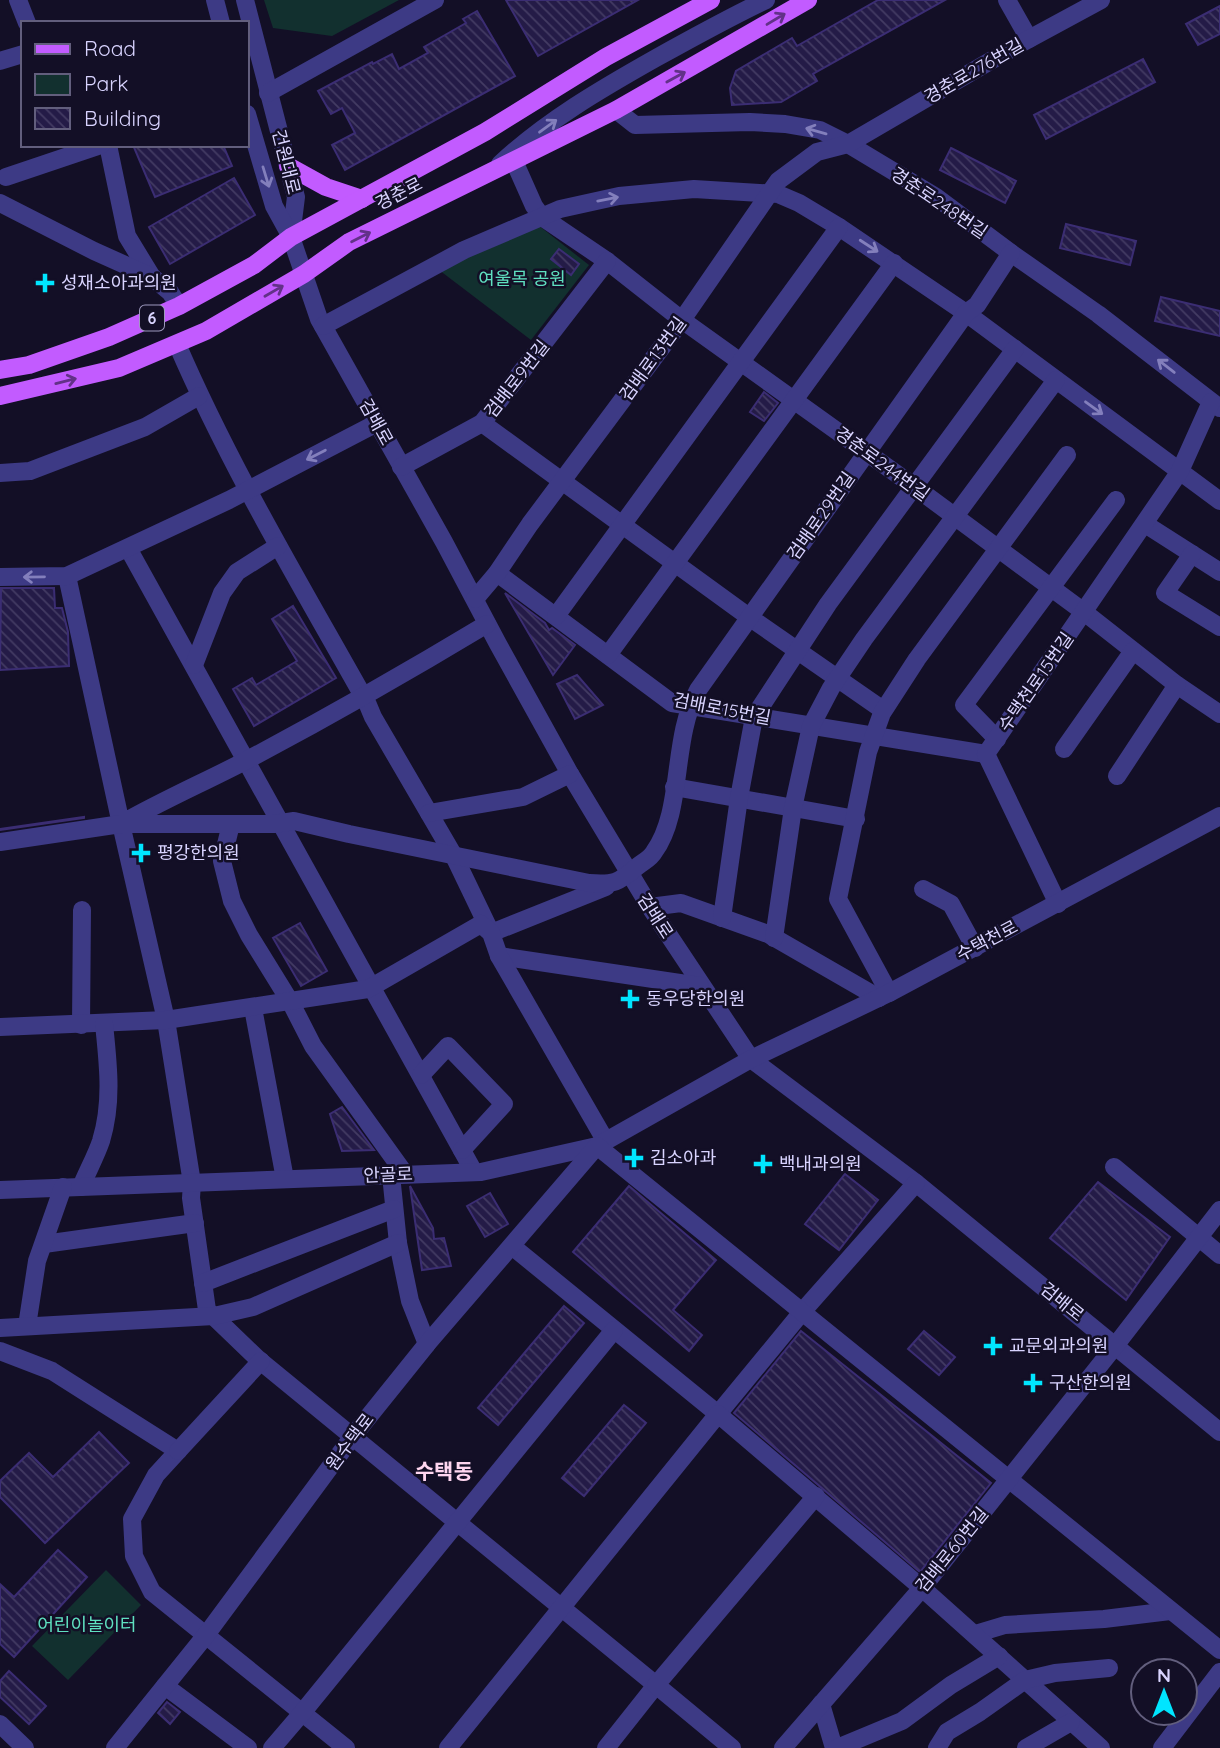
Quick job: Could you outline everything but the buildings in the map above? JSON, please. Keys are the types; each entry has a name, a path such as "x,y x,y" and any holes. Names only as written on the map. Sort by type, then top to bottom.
{"main road":[{"name":"경춘로","path":"0,370 29,365 109,337 179,306 254,265 291,237 485,132 606,57 711,0"},
{"name":"경춘로","path":"0,397 118,368 177,344 236,315 304,274 349,242 616,110 808,0"},
{"path":"288,166 327,187 362,200"}],"street":[{"path":"18,0 26,21"},
{"path":"215,0 220,21"},
{"name":"건원대로","path":"245,0 296,197 291,237"},
{"path":"268,93 435,0"},
{"path":"495,169 514,151 587,97 765,0"},
{"path":"1007,0 1029,39"},
{"name":"경춘로276번길","path":"848,144 1101,0"},
{"path":"0,61 21,55"},
{"name":"경춘로248번길","path":"616,110 635,125 750,122 820,130 936,197 1098,314 1215,405"},
{"name":"건원대로","path":"248,117 274,206 291,237"},
{"name":"검배로13번길","path":"475,599 497,573 682,320 778,181 817,152 848,144"},
{"path":"6,177 95,147"},
{"path":"108,147 127,236 152,278"},
{"name":"경춘로244번길","path":"514,161 534,206 542,217 607,261 682,320 915,487 1084,612 1177,685 1220,714"},
{"path":"323,326 464,250 560,209 619,196 694,190 769,192 799,202 894,263 1220,501"},
{"path":"0,203 152,278 170,292 179,306"},
{"path":"556,616 839,227"},
{"name":"검배로","path":"291,237 323,326 570,774 629,874 751,1059 916,1182 1220,1432"},
{"name":"검배로29번길","path":"372,987 481,924 491,933 612,885 654,853 668,822 689,706 749,617 966,313 977,304 1011,253"},
{"name":"검배로9번길","path":"401,467 482,423 607,261"},
{"path":"608,655 894,263"},
{"path":"177,344 199,396 278,546 454,856 491,933 499,956 601,1143 802,1312 1220,1650"},
{"path":"722,918 754,717 828,604 1015,349"},
{"path":"774,937 793,808 811,726 837,679 1056,380"},
{"path":"0,473 30,471 145,427 199,396"},
{"name":"수택천로15번길","path":"986,754 1180,471 1215,405"},
{"path":"482,423 749,617 883,710"},
{"path":"0,578 67,576 249,490 377,424"},
{"path":"884,996 838,899 868,752 883,710 917,659 1067,455"},
{"path":"997,738 964,705 1116,500"},
{"path":"1145,524 1220,572"},
{"path":"194,665 222,593 237,572 278,546"},
{"path":"128,548 474,1172"},
{"path":"1192,554 1165,593 1220,627"},
{"name":"검배로15번길","path":"497,573 672,702 986,754"},
{"path":"67,576 76,655 121,824 166,1020 192,1182 191,1198 207,1310 261,1361 732,1748"},
{"path":"121,824 363,697 487,624"},
{"path":"1064,749 1133,651"},
{"path":"1117,776 1177,685"},
{"path":"986,754 1058,904"},
{"path":"429,814 523,797 570,774"},
{"path":"674,787 856,819"},
{"name":"수택천로","path":"751,1059 884,996 1220,816"},
{"path":"0,842 121,824 293,821 454,856 589,883 612,885"},
{"path":"232,824 222,861 232,901 313,1046 398,1175 394,1209 398,1243 410,1301 427,1344"},
{"path":"923,889 951,904 975,948"},
{"path":"650,907 681,903 774,937 884,996"},
{"path":"82,910 82,1025"},
{"path":"499,956 701,986"},
{"path":"0,1027 166,1020 291,1003 372,987"},
{"path":"253,1008 285,1179"},
{"path":"27,1326 37,1261 72,1187 101,1141 109,1101 104,1024"},
{"path":"421,1075 448,1046 504,1104 462,1150"},
{"name":"안골로","path":"0,1190 474,1172 601,1143 751,1059"},
{"name":"원수택로","path":"115,1748 206,1635 353,1436 427,1344 601,1143"},
{"path":"1114,1167 1220,1255"},
{"path":"448,1748 802,1312 916,1182"},
{"path":"203,1283 394,1209"},
{"name":"검배로60번길","path":"783,1748 922,1588 1220,1210"},
{"path":"44,1244 195,1223"},
{"path":"0,1328 214,1316 253,1307 398,1243"},
{"path":"513,1247 816,1496 1101,1748"},
{"path":"272,1748 614,1330"},
{"path":"0,1351 52,1371 178,1451"},
{"path":"261,1361 156,1475 132,1519 134,1556 152,1592 346,1748"},
{"path":"606,1748 816,1496"},
{"path":"975,1634 1005,1625 1104,1619 1170,1611"},
{"path":"821,1704 835,1748 902,1721 951,1685 999,1656"},
{"path":"937,1748 947,1732 1026,1680 1055,1673 1109,1668"},
{"path":"1162,1748 1220,1672"},
{"path":"165,1686 248,1748"},
{"path":"1026,1748 1071,1722"},
{"path":"0,1724 25,1748"}],"green space":[{"path":"264,0 399,0 332,36 273,28"},
{"name":"여울목 공원","path":"538,225 589,265 531,340 439,270"},
{"name":"어린이놀이터","path":"106,1570 141,1605 68,1680 32,1646"}],"place":[{"name":"성재소아과의원","path":"45,283"},
{"name":"평강한의원","path":"141,853"},
{"name":"동우당한의원","path":"630,999"},
{"name":"김소아과","path":"634,1158"},
{"name":"백내과의원","path":"763,1164"},
{"name":"교문외과의원","path":"993,1346"},
{"name":"구산한의원","path":"1033,1383"}],"district":[{"name":"수택동","path":"444,1472"}]}
